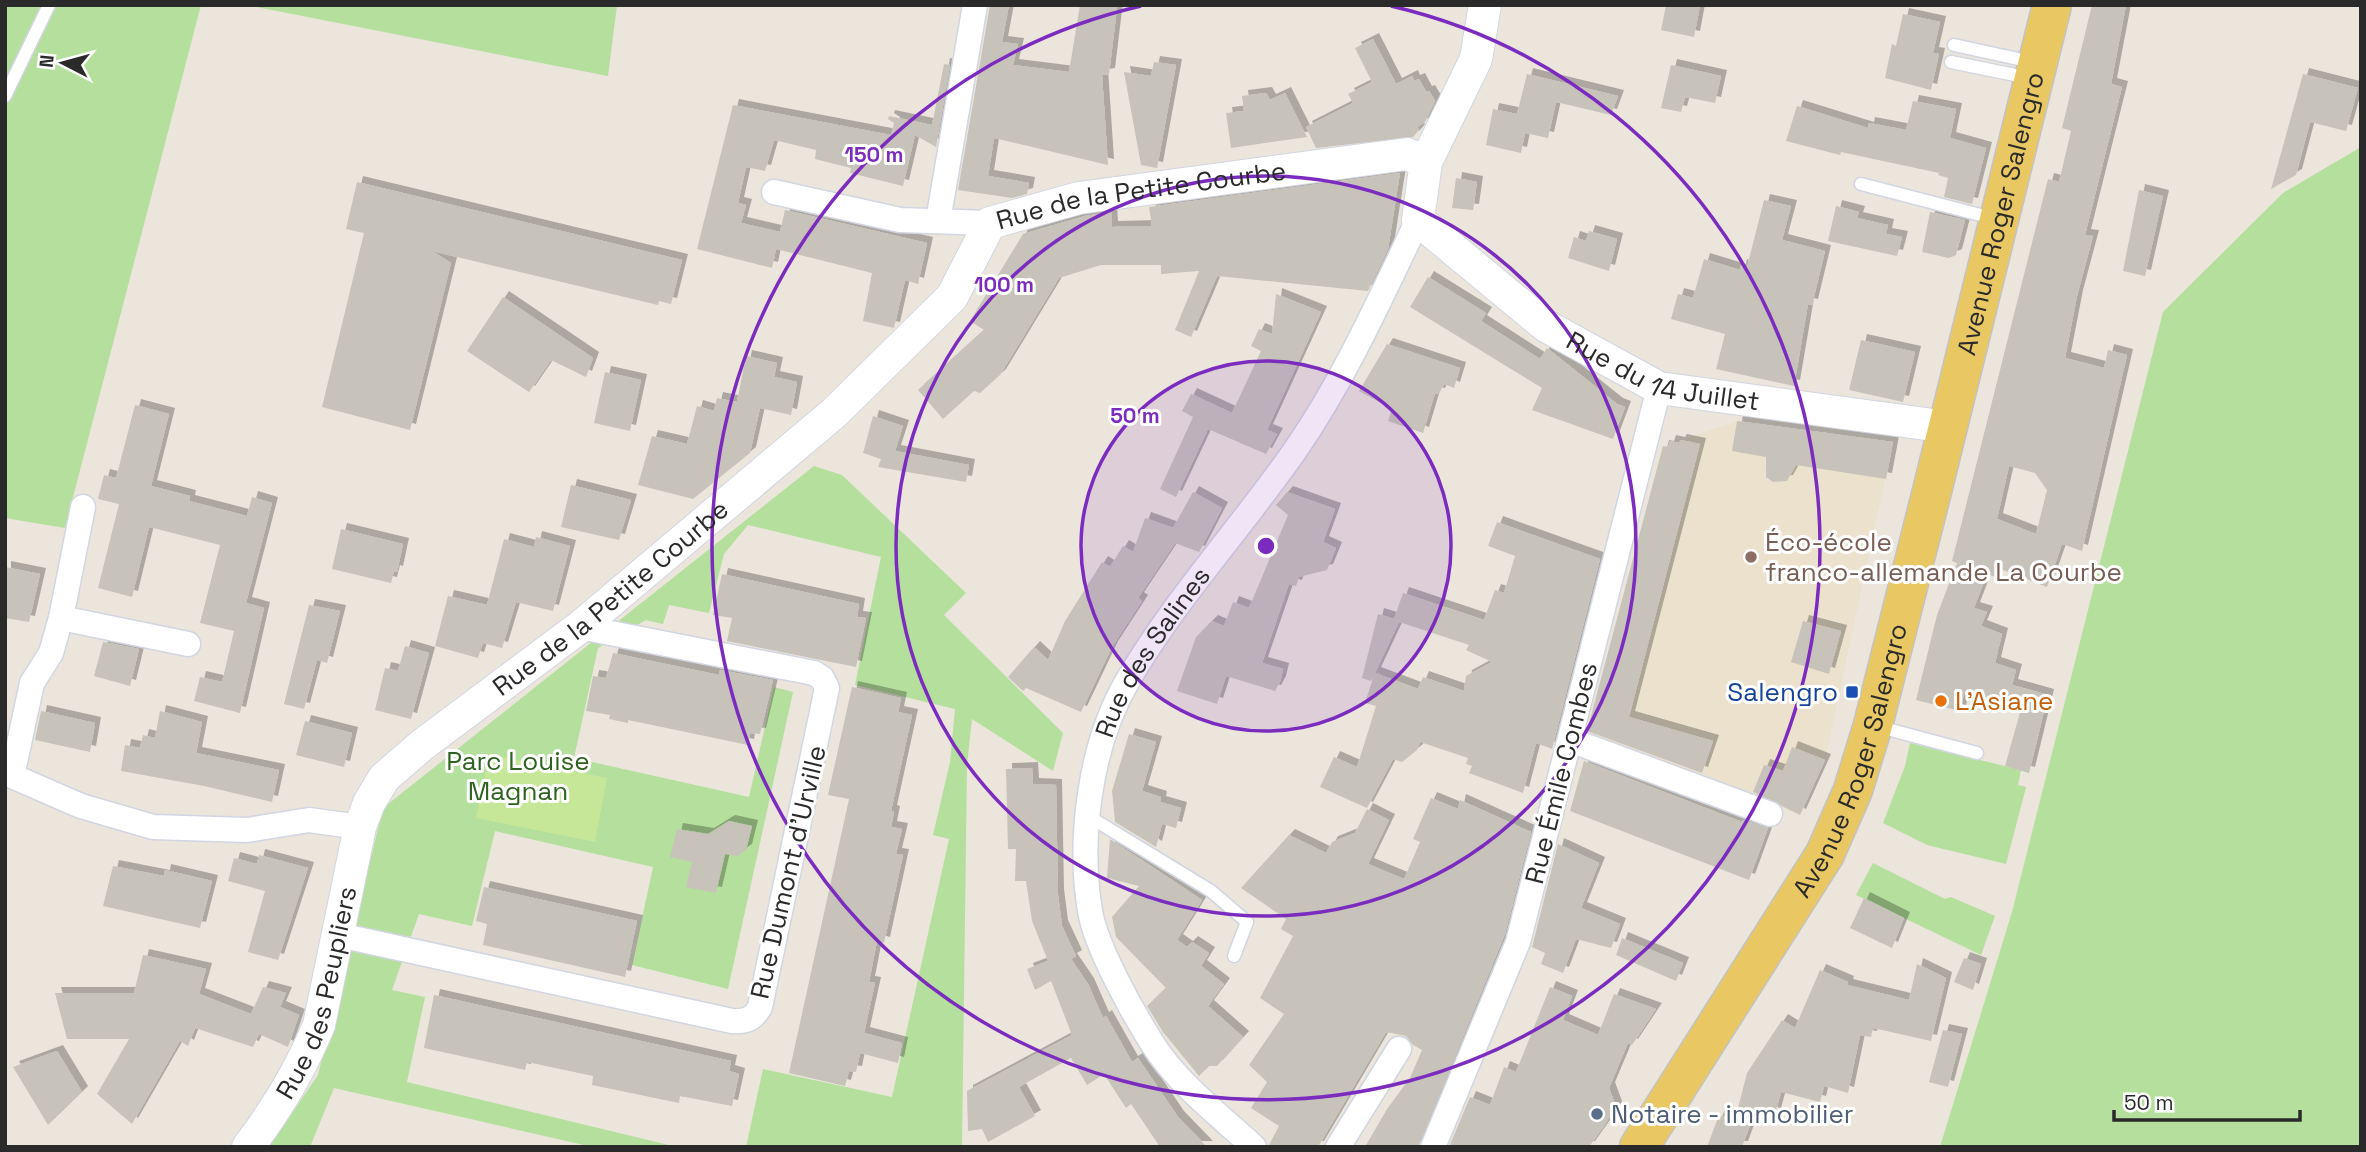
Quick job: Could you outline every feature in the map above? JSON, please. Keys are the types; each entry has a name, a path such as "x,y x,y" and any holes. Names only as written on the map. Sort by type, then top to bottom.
{"main road":[{"name":"Avenue Roger Salengro","path":"1639,1147 1825,854 1853,790 1873,725 2052,5"}],"street":[{"path":"938,221 975,5"},
{"name":"Rue des Salines","path":"1254,1147 1189,1087 1152,1044 1098,941 1090,911 1085,837 1094,763 1126,683 1180,600 1297,448 1354,351 1418,220 1426,162 1476,59 1485,5"},
{"name":"Rue de la Petite Courbe","path":"360,827 369,803 384,778 422,745 580,627 834,413 952,297 990,223 1093,196 1407,154 1426,162"},
{"path":"774,192 900,220 990,223"},
{"name":"Rue du 14 Juillet","path":"1418,220 1546,326 1659,388 1948,427"},
{"name":"Rue Émile Combes","path":"1433,1147 1518,942 1659,388"},
{"path":"83,507 61,618 51,653 32,683 12,776 81,806 153,827 247,830 309,820 360,827"},
{"path":"61,618 188,644"},
{"name":"Rue Dumont d'Urville","path":"340,935 732,1021 742,1022 755,1016 760,1007 827,688 822,678 814,673 580,627"},
{"path":"1570,740 1770,814"},
{"name":"Rue des Peupliers","path":"248,1147 270,1118 307,1055 319,1024 340,935 360,827"},
{"path":"1338,1147 1399,1049"}],"lane":[{"path":"5,96 49,5"},
{"path":"1954,46 2036,71"},
{"path":"1951,62 2036,71"},
{"path":"1861,184 1999,220"},
{"path":"1873,725 1977,753"},
{"path":"1088,816 1211,891 1247,922 1234,956"}],"shaded area":[{"name":"Éco-école franco-allemande La Courbe","path":"1737,421 1893,442 1825,760 1800,815 1587,734 1663,446 1668,447 1670,441 1679,443"}],"green space":[{"path":"5,5 201,5 65,528 5,518"},
{"path":"246,5 617,5 608,76"},
{"path":"2361,147 2361,1147 1940,1147 2012,912 2163,312 2283,193"},
{"name":"Parc Louise Magnan","path":"814,466 842,475 966,593 944,615 1063,733 1053,771 972,719 967,765 962,1147 746,1147 763,1069 892,1097 949,839 933,835 950,762 955,709 855,685 881,557 748,525 724,554 709,613 669,605 663,624 646,620 598,648 574,758 749,797 774,687 793,692 728,989 632,965 653,867 495,831 472,926 419,914 392,990 425,997 407,1082 677,1147 593,1147 334,1088 310,1147 269,1147 318,1075 383,808"},
{"path":"1910,743 2021,770 2018,785 2026,787 2006,864 1927,845 1883,823 1905,766"},
{"path":"489,754 607,778 595,842 476,818"},
{"path":"1873,863 1945,899 1951,897 1995,916 1981,955 1856,895"}],"building":[{"path":"990,5 1009,5 1002,42 1018,44 1013,65 1069,72 1080,5 1110,5 1117,8 1109,74 1102,75 1108,165 994,138 988,176 1029,183 1027,194 1012,198 958,190"},
{"path":"1666,5 1700,5 1694,37 1661,30"},
{"path":"2092,5 2126,5 2111,84 2122,87 2085,235 2093,236 2077,296 2065,358 2104,368 2108,350 2127,355 2082,551 2062,544 2047,587 1998,568 1995,577 1987,574 1974,608 1987,612 1981,626 2002,634 1995,663 2016,670 2012,685 2048,695 2029,773 2005,766 2021,709 1964,694 1960,711 1916,700 1937,615 1957,563 1952,561 2048,179 2059,182 2071,131 2062,128","holes":["2009,466 2035,473 2047,490 2036,534 1997,519"]},
{"path":"1903,14 1940,22 1933,53 1939,54 1931,90 1885,78 1892,44 1896,46"},
{"path":"1373,39 1396,84 1412,76 1414,81 1419,79 1426,92 1429,91 1435,101 1425,122 1417,127 1419,130 1413,137 1316,148 1306,127 1353,103 1348,94 1372,82 1355,48"},
{"path":"1154,62 1176,65 1157,168 1141,165 1124,72 1151,76"},
{"path":"944,64 950,65 936,147 915,135 903,186 850,173 851,168 815,159 816,150 774,140 765,171 746,167 738,203 746,205 741,223 780,232 785,210 927,243 918,284 905,280 894,328 863,321 872,273 776,249 772,268 697,249 733,105 891,135 894,123 888,119 889,116 932,125"},
{"path":"1671,65 1721,76 1715,103 1685,97 1681,112 1661,108"},
{"path":"1527,74 1618,96 1611,115 1556,102 1548,138 1525,133 1521,153 1486,145 1493,109 1517,114"},
{"path":"2303,74 2358,88 2346,131 2310,122 2296,175 2271,189"},
{"path":"1266,93 1270,100 1285,93 1307,137 1231,148 1226,113 1244,111 1242,96"},
{"path":"1913,101 1956,109 1950,138 1986,148 1972,204 1944,197 1948,178 1938,175 1939,173 1841,152 1840,155 1786,141 1797,106 1868,128 1869,123 1906,130"},
{"path":"1400,173 1388,249 1368,291 1217,276 1191,337 1175,330 1199,271 1161,274 1161,265 1101,265 1059,278 1000,375 980,393 974,391 943,419 918,390 984,330 970,321 1023,234 1085,216 1111,212 1112,227 1152,226 1149,207"},
{"path":"1456,178 1477,182 1473,210 1452,208"},
{"path":"357,182 682,260 671,304 659,301 658,305 432,251 451,263 410,430 322,407 364,233 346,229"},
{"path":"2139,190 2163,196 2145,276 2123,271"},
{"path":"1764,200 1791,206 1782,240 1825,251 1812,305 1808,304 1794,386 1716,369 1725,334 1671,319 1678,294 1693,298 1704,259 1740,270 1741,265 1747,267"},
{"path":"1836,206 1859,212 1857,218 1888,225 1886,234 1902,237 1897,256 1828,241"},
{"path":"1930,212 1965,220 1956,255 1949,258 1922,252"},
{"path":"1589,231 1617,239 1609,271 1568,258 1574,237 1586,241"},
{"path":"1428,277 1486,313 1481,321 1540,359 1547,348 1617,404 1625,407 1613,439 1532,410 1542,388 1410,307"},
{"path":"1276,294 1321,312 1267,430 1277,434 1266,454 1208,429 1176,497 1160,489 1193,417 1182,411 1191,394 1232,413 1261,351 1251,346 1259,329 1272,334"},
{"path":"503,297 593,358 586,377 551,360 529,392 467,351"},
{"path":"1861,340 1915,352 1903,402 1849,390"},
{"path":"1387,344 1460,368 1454,388 1444,384 1439,394 1435,393 1423,433 1388,421 1392,409 1359,391"},
{"path":"746,356 777,363 774,377 797,382 791,415 760,408 750,453 693,499 638,485 652,436 687,444 697,406 714,411 717,398 737,402"},
{"path":"605,372 641,380 630,431 594,423"},
{"path":"135,405 169,414 151,486 190,496 189,501 247,516 252,497 272,503 246,603 264,608 240,713 194,701 200,677 222,682 234,631 200,623 220,545 149,527 132,597 98,588 119,504 98,499 104,475 116,478"},
{"path":"873,416 903,426 895,451 969,465 966,482 878,467 881,459 863,453"},
{"path":"1737,421 1893,442 1886,479 1796,465 1787,481 1773,482 1766,477 1766,457 1732,451"},
{"path":"1681,440 1700,444 1629,717 1713,741 1702,773 1587,731 1663,446 1668,447 1670,441 1679,443"},
{"path":"571,485 631,500 619,540 561,527"},
{"path":"1193,492 1222,508 1199,552 1175,543 1138,598 1142,601 1112,647 1081,712 1026,688 1023,691 1008,677 1034,647 1048,660 1065,621 1102,562 1110,567 1123,546 1133,552 1145,518 1173,528"},
{"path":"1287,492 1335,509 1323,542 1336,548 1327,570 1299,577 1296,586 1289,584 1262,663 1283,669 1280,682 1275,691 1226,676 1217,704 1177,691 1196,637 1212,621 1224,626 1233,602 1249,608 1288,515 1276,505"},
{"path":"1497,522 1600,559 1552,749 1536,743 1523,793 1469,773 1472,766 1466,764 1468,758 1420,742 1417,750 1402,762 1393,759 1367,808 1320,787 1334,757 1357,767 1376,706 1365,703 1373,678 1371,681 1362,678 1378,614 1394,619 1403,593 1484,620 1495,590 1504,593 1515,556 1488,546","holes":["1399,622 1469,645 1466,650 1492,662 1466,676 1464,691 1423,677 1418,689 1375,673"]},
{"path":"341,529 403,544 397,572 394,571 391,583 332,569"},
{"path":"536,537 570,546 553,611 516,602 502,648 483,643 478,658 435,646 448,596 487,605 504,539 534,547"},
{"path":"5,567 40,574 29,622 5,618"},
{"path":"722,574 859,604 857,617 866,618 856,667 727,641 732,618 713,615"},
{"path":"309,605 340,611 327,663 317,660 304,709 284,704"},
{"path":"1803,621 1841,631 1829,674 1791,662"},
{"path":"103,642 139,649 130,686 94,676"},
{"path":"405,646 429,653 411,719 375,710 385,668 398,671"},
{"path":"613,653 719,675 720,670 773,680 760,734 750,733 748,745 628,720 628,723 609,719 610,715 586,711 593,676 606,678"},
{"path":"852,687 901,698 898,712 912,715 891,811 894,812 891,827 902,829 896,854 903,855 884,943 877,941 869,982 875,983 864,1033 902,1043 898,1063 860,1053 856,1072 849,1071 845,1086 789,1073 849,799 828,795"},
{"path":"41,711 95,723 90,752 35,740"},
{"path":"160,711 202,722 196,753 279,770 272,802 121,771 125,745 140,748 143,735 155,738"},
{"path":"305,721 352,733 344,767 296,755"},
{"path":"1129,734 1156,742 1142,791 1161,797 1160,802 1181,808 1176,828 1162,824 1156,847 1115,822 1112,791"},
{"path":"1792,747 1825,760 1800,815 1753,792 1764,765 1783,771"},
{"path":"1584,761 1742,822 1743,820 1768,828 1749,880 1570,811"},
{"path":"1032,768 1033,784 1056,785 1058,895 1062,926 1076,956 1071,959 1088,984 1103,1018 1106,1016 1132,1062 1138,1058 1178,1117 1207,1147 1160,1147 1131,1104 1126,1108 1104,1074 1087,1085 1071,1058 1019,1087 1035,1116 988,1142 982,1129 968,1131 967,1091 1072,1035 1051,981 1035,990 1027,969 1048,961 1032,921 1026,881 1015,881 1016,849 1008,849 1006,769"},
{"path":"1431,798 1458,809 1460,800 1531,832 1505,934 1418,1147 1365,1147 1387,1109 1410,1078 1422,1050 1413,1045 1406,1036 1386,1032 1318,1147 1268,1147 1279,1126 1251,1108 1267,1082 1249,1065 1284,1014 1260,998 1293,936 1281,929 1286,919 1241,888 1289,835 1326,853 1332,842 1355,833 1367,809 1389,820 1368,864 1404,879 1420,842 1413,839"},
{"path":"729,821 752,826 746,850 737,856 725,854 716,893 686,887 692,862 670,857 677,829 708,834"},
{"path":"1110,839 1202,900 1177,940 1187,947 1192,942 1209,953 1201,966 1224,984 1208,1006 1243,1037 1217,1066 1209,1066 1199,1076 1163,1032 1147,1006 1166,988 1116,937 1112,917 1139,886 1107,878"},
{"path":"1558,844 1599,863 1581,908 1620,924 1611,948 1576,939 1563,973 1541,964 1545,953 1532,947"},
{"path":"259,855 308,868 278,960 248,952 265,891 228,881 234,858 257,864"},
{"path":"113,866 164,876 165,870 212,881 200,928 103,906"},
{"path":"484,887 637,921 625,977 483,945 487,924 476,921"},
{"path":"1864,898 1904,918 1892,948 1850,928"},
{"path":"1622,938 1683,963 1676,981 1616,955"},
{"path":"143,955 206,969 199,994 251,1014 263,987 286,993 280,1007 299,1015 288,1047 259,1034 253,1047 195,1028 188,1046 180,1041 132,1124 97,1094 129,1039 67,1039 55,993 134,993"},
{"path":"1964,958 1981,964 1973,990 1954,982"},
{"path":"1917,964 1946,978 1931,1041 1873,1028 1871,1037 1860,1035 1848,1093 1824,1086 1820,1102 1781,1092 1775,1114 1756,1109 1742,1147 1707,1147 1719,1115 1735,1120 1747,1073 1782,1020 1795,1028 1820,970 1848,982 1847,985 1909,1000"},
{"path":"1550,987 1572,996 1563,1020 1598,1035 1614,994 1656,1009 1632,1045 1628,1043 1609,1088 1616,1107 1589,1147 1449,1147 1470,1097 1490,1105 1504,1067 1516,1072"},
{"path":"434,995 731,1061 729,1071 739,1074 732,1106 680,1096 679,1103 592,1085 593,1076 527,1062 525,1070 424,1048"},
{"path":"1943,1030 1962,1034 1948,1087 1929,1082"},
{"path":"57,1051 82,1092 48,1125 13,1067"}],"place":[{"name":"Éco-école franco-allemande La Courbe","path":"1751,557"},
{"name":"Salengro","path":"1852,692"},
{"name":"L'Asiane","path":"1941,701"},
{"name":"Notaire - immobilier","path":"1597,1114"}]}
